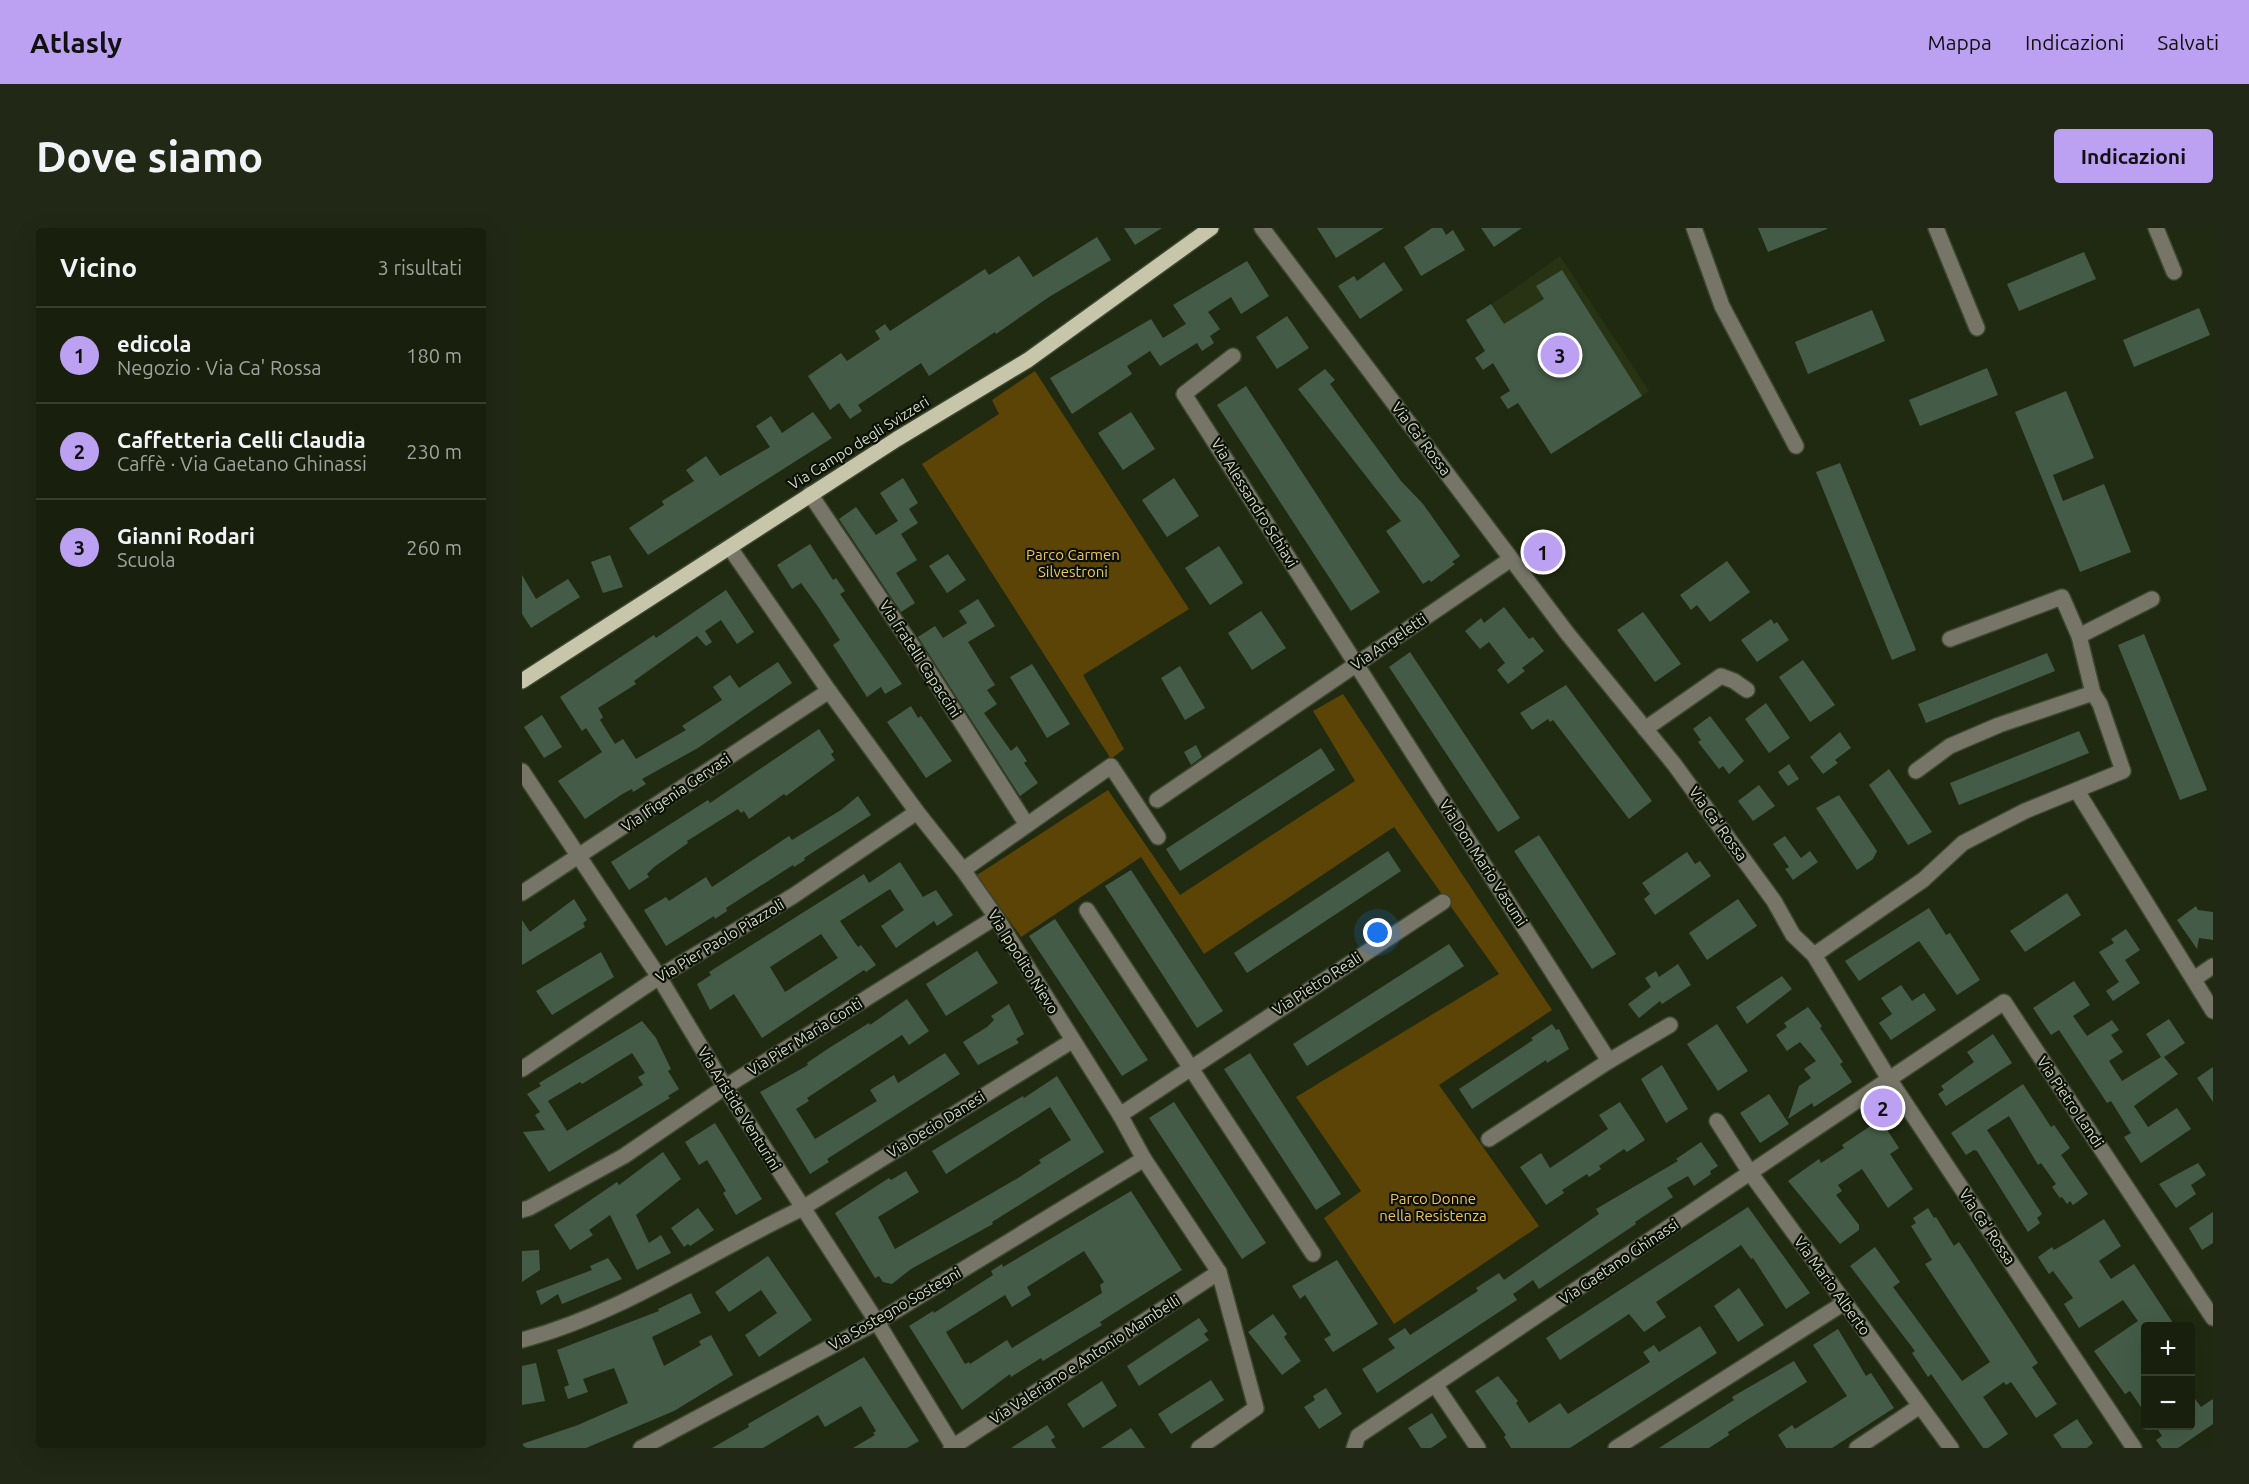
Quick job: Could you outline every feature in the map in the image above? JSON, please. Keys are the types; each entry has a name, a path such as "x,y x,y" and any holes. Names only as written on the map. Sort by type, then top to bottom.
{"main road":[{"name":"Via Campo degli Svizzeri","path":"522,681 810,495 1028,360 1211,228"}],"street":[{"name":"Via Ca' Rossa","path":"1262,228 1567,633 1645,729 1774,901 1792,935 1814,955 1889,1078 2130,1447"},
{"path":"1694,228 1722,306 1796,446"},
{"path":"1936,228 1977,328"},
{"path":"2156,228 2174,273"},
{"name":"Via Alessandro Schiavi","path":"1233,356 1184,394 1356,664"},
{"name":"Via fratelli Capaccini","path":"810,495 917,653 1027,825"},
{"name":"Via Ippolito Nievo","path":"730,548 916,812 963,870 996,917 1120,1115 1144,1159 1219,1272 1256,1408 1199,1448"},
{"name":"Via Angeletti","path":"1157,800 1511,559"},
{"path":"1814,955 1923,880 1963,843 2025,812 2123,771 2100,704 2093,693 2079,636 2062,597 1950,639"},
{"path":"2079,636 2152,599"},
{"name":"Via Don Mario Vasumi","path":"1356,664 1609,1061"},
{"path":"1645,729 1721,676 1747,690"},
{"name":"Via Ifigenia Gervasi","path":"522,893 829,691"},
{"path":"1916,771 1950,747 1969,738 2093,693"},
{"path":"963,870 1111,766 1158,837"},
{"name":"Via Aristide Venturini","path":"522,771 659,977 801,1209 877,1322 953,1448"},
{"path":"2077,790 2213,1011"},
{"name":"Via Pier Paolo Piazzoli","path":"522,1069 659,977 793,896 916,812"},
{"name":"Via Pietro Reali","path":"1120,1115 1443,902"},
{"path":"1087,910 1192,1066 1313,1254"},
{"name":"Via Pier Maria Conti","path":"522,1210 530,1208 624,1156 725,1087 996,917"},
{"path":"2194,979 2213,966"},
{"name":"Via Pietro Landi","path":"1889,1078 2004,1002 2213,1318"},
{"path":"1489,1139 1609,1061 1670,1025"},
{"name":"Via Decio Danesi","path":"522,1340 548,1333 605,1311 667,1281 765,1226 801,1209 1072,1041"},
{"name":"Via Gaetano Ghinassi","path":"1354,1448 1358,1436 1751,1174 1889,1078"},
{"name":"Via Mario Alberto","path":"1717,1121 1751,1174 1951,1448"},
{"name":"Via Sostegno Sostegni","path":"641,1448 877,1322 1144,1159"},
{"name":"Via Valeriano e Antonio Mambelli","path":"953,1448 1219,1272"},
{"path":"1616,1448 1844,1302"},
{"path":"1436,1386 1478,1448"},
{"path":"1857,1448 1920,1406"}],"shaded area":[{"path":"1560,256 1649,391 1558,450 1471,319"}],"green space":[{"name":"Parco Carmen Silvestroni","path":"1035,371 1189,609 1083,675 1124,749 1111,759 922,464 999,414 992,400"},
{"name":"Parco Donne nella Resistenza","path":"1343,694 1552,1010 1439,1085 1539,1226 1394,1324 1324,1218 1361,1191 1296,1097 1499,974 1394,827 1204,954 1141,857 1021,937 977,875 1108,790 1180,895 1355,781 1313,711"}],"building":[{"path":"1124,228 1162,228 1135,245"},
{"path":"1317,228 1384,228 1336,258"},
{"path":"1432,228 1442,228 1446,235 1453,230 1465,250 1421,276 1404,247"},
{"path":"1481,228 1522,228 1494,247"},
{"path":"1758,228 1827,228 1827,229 1768,252"},
{"path":"1097,237 1111,260 1049,297 929,376 921,363 858,405 862,411 850,419 839,403 830,410 808,376 841,353 847,361 880,339 875,331 885,324 890,331 985,269 989,275 1019,256 1033,277"},
{"path":"2084,252 2096,279 2019,311 2007,284"},
{"path":"1247,261 1269,296 1241,314 1231,297 1208,312 1220,329 1210,336 1214,343 1202,351 1197,343 1160,366 1150,351 1127,366 1132,374 1072,414 1050,378 1151,319 1163,338 1186,324 1173,305"},
{"path":"1384,262 1403,290 1360,319 1338,286 1354,276 1357,281"},
{"path":"1562,270 1642,396 1551,454 1518,403 1508,409 1500,397 1510,391 1493,363 1483,370 1475,358 1485,351 1466,320 1491,304 1504,324 1544,299 1536,286"},
{"path":"2199,308 2210,335 2134,367 2123,340"},
{"path":"1872,310 1885,341 1808,374 1795,342"},
{"path":"1287,316 1309,348 1277,369 1256,337"},
{"path":"1987,368 1998,395 1920,426 1909,400"},
{"path":"1325,369 1335,380 1330,384 1401,481 1423,504 1460,556 1452,562 1455,564 1431,582 1429,580 1423,584 1386,531 1401,521 1298,389"},
{"path":"1246,386 1380,592 1351,611 1217,405"},
{"path":"2066,391 2094,458 2053,475 2063,501 2104,484 2131,552 2080,572 2015,412"},
{"path":"813,412 832,438 648,555 629,528 664,505 662,501 694,481 686,470 706,456 720,476 770,447 756,426 771,416 782,433"},
{"path":"1131,412 1155,449 1123,470 1098,433"},
{"path":"1840,463 1916,650 1892,660 1816,472"},
{"path":"903,478 918,503 909,509 918,523 901,534 917,560 896,573 915,603 901,612 839,519 856,507 876,535 898,521 880,493"},
{"path":"1174,478 1199,516 1167,537 1142,500"},
{"path":"810,544 833,580 836,578 845,591 840,594 902,684 885,694 881,687 867,697 833,645 840,640 819,608 801,583 792,589 777,565"},
{"path":"1219,546 1243,583 1210,605 1185,568"},
{"path":"948,554 966,580 947,593 929,566"},
{"path":"610,555 623,587 603,593 591,562"},
{"path":"1727,561 1750,592 1710,622 1697,605 1691,610 1680,595"},
{"path":"522,575 536,599 568,579 580,597 531,628 522,614"},
{"path":"726,590 754,632 737,644 721,620 705,631 712,642 706,646 697,636 634,681 636,684 598,708 603,717 600,720 615,744 623,739 636,759 686,730 682,726 722,700 713,687 730,675 739,688 778,662 792,683 698,748 642,779 646,784 633,792 632,789 624,793 585,819 558,781 602,752 586,728 582,731 560,697 654,635 656,638"},
{"path":"978,599 995,626 968,642 995,685 987,690 997,704 984,713 1011,751 1017,746 1027,761 1024,763 1038,783 1020,796 918,637 935,626 943,638 967,623 959,611"},
{"path":"1504,607 1529,639 1533,637 1544,651 1522,668 1525,671 1508,684 1497,670 1505,663 1489,642 1480,649 1465,631 1481,618 1484,623"},
{"path":"1261,611 1286,648 1252,670 1228,633"},
{"path":"1643,612 1681,664 1655,682 1617,630"},
{"path":"1771,619 1774,624 1777,622 1789,640 1757,662 1741,640"},
{"path":"2144,634 2207,790 2180,800 2118,645"},
{"path":"1410,652 1520,818 1498,832 1389,667"},
{"path":"2047,653 2055,671 1926,723 1918,704"},
{"path":"1803,660 1835,705 1810,722 1779,677"},
{"path":"1032,664 1070,724 1047,738 1010,677"},
{"path":"1180,666 1205,708 1185,720 1161,678"},
{"path":"1566,685 1652,801 1629,819 1553,720 1550,722 1548,719 1532,730 1520,713"},
{"path":"1766,703 1790,738 1769,753 1745,719"},
{"path":"911,706 918,718 921,716 952,761 926,778 887,722"},
{"path":"542,715 562,747 544,758 524,727"},
{"path":"1710,716 1744,761 1729,774 1723,766 1719,769 1698,742 1701,740 1693,729"},
{"path":"819,729 834,752 831,754 835,760 786,796 784,794 749,819 744,811 741,813 738,809 687,841 688,843 654,867 647,874 649,877 629,890 611,862 708,800 710,803"},
{"path":"2079,731 2089,753 1959,805 1950,783"},
{"path":"1840,732 1851,748 1835,760 1838,763 1823,774 1810,757"},
{"path":"1196,745 1202,757 1191,765 1184,752"},
{"path":"1321,748 1335,770 1180,871 1166,849"},
{"path":"1789,764 1799,779 1788,786 1778,772"},
{"path":"1889,769 1932,832 1908,845 1869,785"},
{"path":"1759,785 1775,806 1753,821 1738,801"},
{"path":"1839,795 1877,851 1873,859 1857,870 1816,808"},
{"path":"858,796 871,815 804,858 805,860 794,867 793,865 726,908 727,911 715,919 714,916 666,946 644,910 666,897 669,901 706,877 712,887 789,836 792,840 841,810"},
{"path":"1539,835 1616,954 1592,969 1514,851"},
{"path":"1785,836 1801,858 1810,851 1818,862 1793,880 1785,869 1789,867 1773,844"},
{"path":"1388,851 1401,871 1247,973 1234,953"},
{"path":"1687,852 1695,864 1700,861 1711,876 1655,915 1644,899 1650,894 1642,883"},
{"path":"900,862 923,897 936,890 953,915 937,926 934,921 896,948 881,926 904,910 890,889 840,921 858,947 861,945 876,965 866,972 864,970 762,1038 734,994 710,1010 697,984 711,975 709,972 864,874 869,883","holes":["821,934 838,958 785,992 770,967"]},
{"path":"1131,870 1223,1011 1197,1028 1105,886"},
{"path":"2067,893 2081,915 2025,952 2010,931"},
{"path":"574,899 587,920 583,923 585,927 522,965 522,920 530,932"},
{"path":"1738,899 1757,926 1707,960 1689,933"},
{"path":"2196,906 2198,910 2213,912 2213,940 2199,938 2197,949 2177,920"},
{"path":"1929,908 1946,935 1950,933 1980,980 1957,995 1919,941 1859,981 1845,961"},
{"path":"1055,919 1148,1060 1122,1076 1029,936"},
{"path":"2126,929 2140,950 2125,960 2140,983 2113,1001 2106,991 2119,982 2099,952 2114,943 2111,939"},
{"path":"1449,944 1464,966 1307,1066 1293,1044"},
{"path":"977,951 998,983 946,1016 926,984"},
{"path":"601,952 614,977 552,1015 536,991"},
{"path":"1678,964 1691,985 1662,1004 1660,1001 1639,1018 1628,1004 1651,987 1645,978 1656,971 1659,977"},
{"path":"1782,976 1792,989 1747,1024 1736,1007"},
{"path":"2074,981 2090,1005 2073,1016 2087,1036 2112,1020 2119,1030 2111,1035 2123,1052 2109,1061 2122,1081 2161,1057 2146,1034 2169,1019 2185,1043 2164,1057 2178,1074 2134,1106 2148,1127 2177,1108 2191,1129 2141,1163 2124,1137 2131,1133 2111,1101 2107,1103 2059,1030 2051,1035 2033,1008"},
{"path":"1901,985 1912,1001 1924,993 1936,1010 1891,1040 1879,1023 1892,1014 1881,998"},
{"path":"907,999 929,1031 909,1045 902,1035 807,1098 809,1101 796,1109 815,1139 877,1101 870,1090 894,1075 898,1083 945,1053 960,1074 827,1159 829,1162 810,1174 760,1092 808,1065 807,1063 829,1048 869,1023 870,1025"},
{"path":"1009,1004 1024,1034 1016,1039 1019,1043 978,1065 963,1042 987,1027 994,1020 991,1016"},
{"path":"1808,1007 1822,1026 1820,1028 1843,1062 1840,1064 1852,1082 1814,1107 1812,1103 1788,1119 1799,1086 1811,1078 1804,1069 1816,1061 1800,1042 1787,1051 1776,1035 1787,1027 1784,1023"},
{"path":"642,1021 656,1038 671,1069 668,1071 679,1089 668,1096 670,1098 549,1172 523,1132 545,1130 535,1115 540,1112 527,1094 541,1086 539,1083","holes":["632,1053 645,1073 638,1077 643,1085 567,1131 548,1101 580,1082 582,1084"]},
{"path":"1552,1024 1556,1030 1559,1029 1569,1049 1547,1063 1546,1060 1472,1109 1459,1089 1533,1040 1531,1038"},
{"path":"1717,1024 1748,1071 1718,1091 1687,1044"},
{"path":"1993,1034 2012,1063 1946,1106 1938,1094 1944,1090 1941,1086 1974,1062 1967,1052"},
{"path":"1250,1053 1341,1194 1316,1210 1224,1069"},
{"path":"1662,1065 1688,1109 1666,1123 1641,1079"},
{"path":"2213,1067 2213,1102 2197,1078"},
{"path":"1057,1076 1104,1152 992,1222 993,1224 911,1269 892,1284 883,1282 879,1276 875,1278 835,1213 889,1178 891,1180 906,1171 919,1192 878,1217 895,1249 1018,1178 1041,1163 1039,1160 1071,1140 1050,1107 946,1174 932,1151 1023,1096 1024,1098"},
{"path":"2023,1084 2051,1127 2054,1125 2070,1148 2061,1155 2088,1194 2073,1205 2070,1201 2067,1204 2062,1197 2060,1198 2052,1187 2056,1184 2041,1163 2038,1165 2009,1116 1987,1130 2042,1214 2037,1218 2040,1223 2028,1232 1977,1151 1974,1150 1966,1155 1951,1133"},
{"path":"1769,1094 1789,1124 1760,1143 1740,1113"},
{"path":"1174,1102 1266,1243 1242,1259 1149,1118"},
{"path":"1620,1102 1645,1140 1627,1152 1624,1149 1599,1166 1601,1169 1589,1177 1587,1174 1562,1190 1564,1193 1546,1205 1520,1167 1541,1153 1550,1168 1608,1129 1599,1115"},
{"path":"1882,1122 1899,1148 1890,1154 1913,1189 1888,1208 1862,1169 1838,1185 1842,1191 1836,1195 1859,1225 1859,1230 1840,1244 1788,1181 1819,1159 1821,1163 1844,1148 1842,1145 1872,1125 1873,1128"},
{"path":"715,1123 762,1199 736,1215 723,1193 726,1191 707,1160 699,1165 685,1142"},
{"path":"1701,1142 1718,1166 1710,1171 1711,1174 1694,1186 1688,1176 1667,1188 1673,1197 1635,1222 1636,1224 1539,1289 1533,1280 1513,1294 1517,1300 1377,1393 1362,1369 1395,1348 1388,1339 1405,1328 1410,1335 1478,1291 1476,1288 1499,1273 1504,1280 1599,1214 1596,1209 1678,1161 1676,1159"},
{"path":"663,1152 681,1179 636,1215 649,1243 661,1235 671,1253 637,1270 610,1215 589,1230 593,1235 570,1250 554,1225 617,1182 619,1185"},
{"path":"2198,1163 2206,1175 2191,1185 2196,1194 2176,1208 2159,1184"},
{"path":"1131,1191 1182,1270 1100,1322 1102,1325 1043,1361 1041,1358 1011,1377 1010,1374 962,1410 909,1326 933,1311 934,1313 993,1275 991,1271 1002,1264 1003,1267","holes":["1084,1251 1104,1282 1100,1285 1102,1293 1012,1348 1007,1340 970,1364 969,1362 965,1364 946,1332 1005,1295 1012,1307 1031,1295 1027,1287"]},
{"path":"1748,1207 1810,1293 1786,1309 1753,1258 1751,1259 1741,1245 1656,1302 1666,1317 1644,1332 1629,1314 1560,1360 1546,1338"},
{"path":"698,1208 714,1230 690,1246 688,1244 684,1247 671,1228"},
{"path":"1928,1208 1954,1246 1959,1242 2038,1363 2032,1367 2057,1404 2036,1418 2011,1382 2006,1385 2004,1382 1983,1397 2008,1434 1988,1448 1983,1448 1931,1374 1928,1377 1912,1353 1915,1351 1850,1266 1875,1247 1900,1282 1893,1287 1962,1381 1990,1362 1925,1264 1932,1260 1911,1226 1916,1223 1913,1218"},
{"path":"2213,1212 2213,1243 2202,1250 2189,1228"},
{"path":"2104,1219 2121,1246 2099,1261 2111,1279 2134,1264 2172,1322 2141,1322 2141,1407 2130,1391 2125,1394 2094,1351 2138,1321 2123,1300 2079,1328 2064,1304 2073,1298 2053,1271 2049,1274 2038,1257 2052,1247 2054,1250"},
{"path":"539,1250 540,1270 522,1282 522,1251"},
{"path":"768,1256 812,1320 759,1357 745,1335 777,1313 761,1290 729,1312 715,1292"},
{"path":"608,1258 622,1279 562,1304 558,1294 541,1305 536,1291 592,1270 590,1266"},
{"path":"1337,1260 1378,1324 1333,1352 1324,1339 1331,1335 1305,1295 1300,1299 1292,1286"},
{"path":"1739,1288 1764,1325 1738,1342 1714,1306"},
{"path":"691,1293 701,1313 652,1337 664,1366 701,1345 699,1341 711,1335 733,1375 674,1411 586,1448 522,1448 522,1444 578,1425 628,1403 614,1368 583,1379 588,1392 568,1399 564,1387 569,1385 557,1350 659,1311 658,1309"},
{"path":"1273,1314 1287,1334 1284,1337 1301,1361 1282,1375 1248,1332"},
{"path":"1199,1318 1208,1331 1204,1334 1209,1340 1139,1386 1127,1366"},
{"path":"1700,1326 1717,1353 1570,1448 1511,1448 1504,1437 1506,1435 1475,1391 1498,1376 1518,1401 1516,1403 1529,1423 1560,1403 1568,1414 1650,1362 1643,1352 1654,1345 1659,1352"},
{"path":"1838,1329 1866,1376 1871,1373 1894,1408 1832,1448 1786,1448 1778,1435 1792,1425 1795,1429 1847,1396 1813,1345"},
{"path":"864,1357 919,1441 907,1448 853,1448 875,1435 873,1433 876,1431 861,1406 825,1427 818,1415 763,1448 712,1448 749,1427 748,1424"},
{"path":"1794,1361 1807,1382 1728,1432 1729,1435 1709,1448 1659,1448 1734,1400 1732,1397"},
{"path":"536,1363 545,1401 522,1405 522,1366"},
{"path":"1211,1380 1224,1400 1171,1434 1158,1414"},
{"path":"1102,1381 1117,1406 1083,1428 1067,1404"},
{"path":"1326,1388 1342,1414 1319,1429 1304,1407 1315,1400 1313,1396"},
{"path":"2195,1399 2201,1407 2213,1399 2213,1424 2178,1448 2162,1448 2156,1440 2162,1436 2158,1430 2195,1430"},
{"path":"1432,1413 1447,1437 1431,1448 1421,1448 1408,1428"},
{"path":"2077,1419 2093,1443 2087,1448 2062,1448 2053,1435"},
{"path":"1047,1425 1055,1437 1051,1440 1056,1448 1011,1448"},
{"path":"1131,1428 1145,1448 1101,1448"}],"place":[{"name":"Gianni Rodari","path":"1560,355"},
{"name":"edicola","path":"1543,552"},
{"name":"Caffetteria Celli Claudia","path":"1883,1108"}]}
